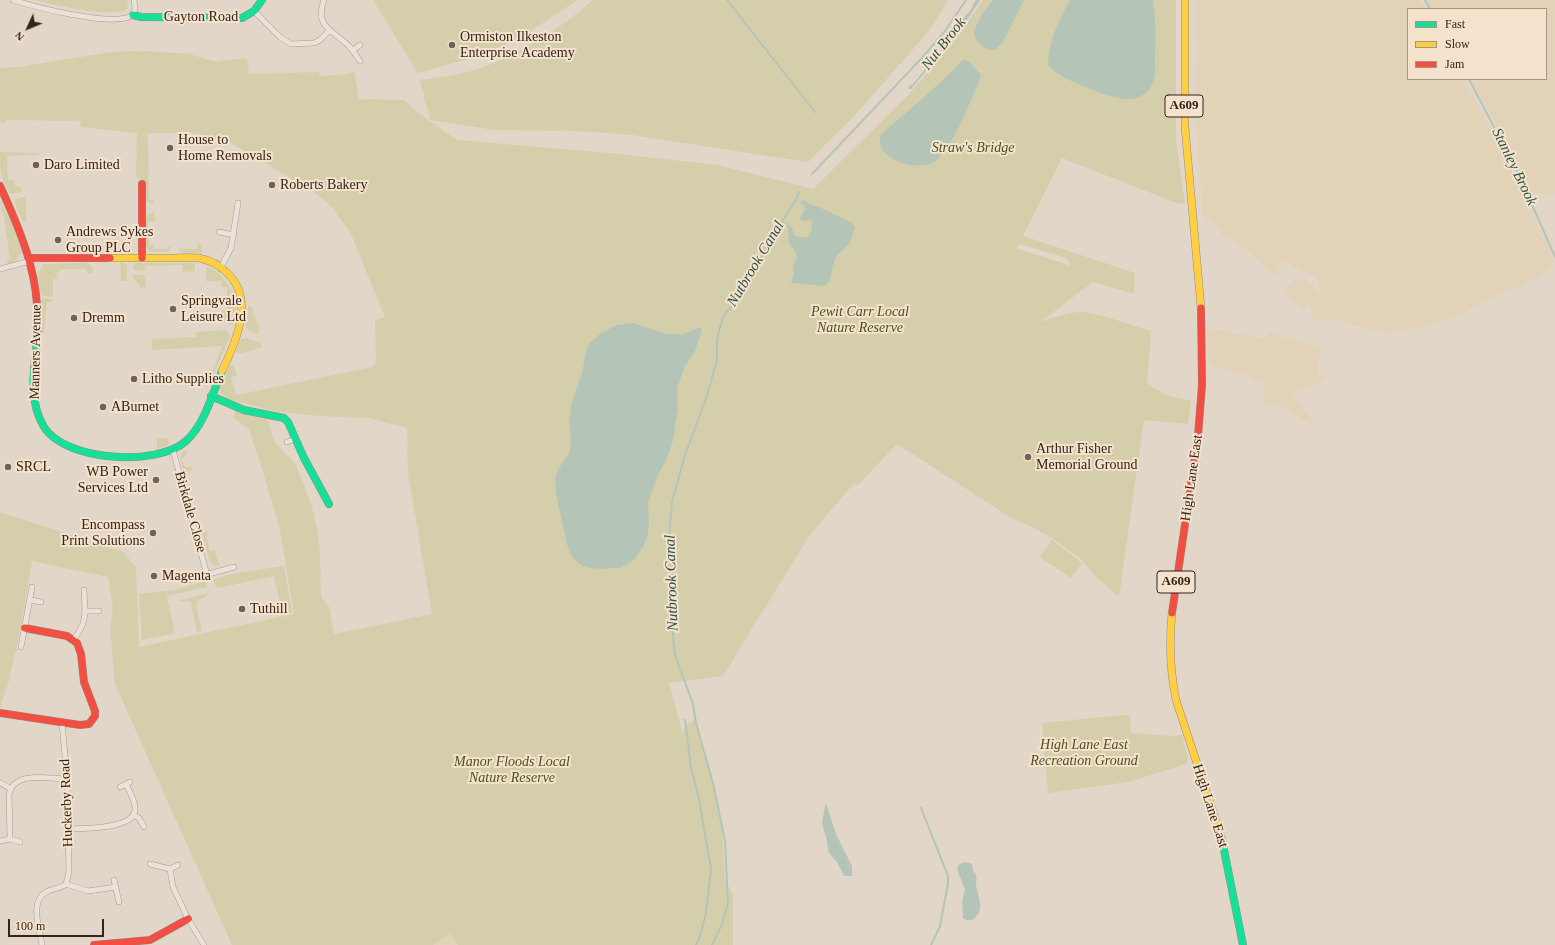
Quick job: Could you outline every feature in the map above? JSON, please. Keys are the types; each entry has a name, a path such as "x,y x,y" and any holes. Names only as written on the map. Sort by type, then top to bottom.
{"street":[{"path":"13,0 53,11 89,17 122,18 133,15 135,8 134,0"},
{"name":"Gayton Road","path":"133,15 141,17 239,18 246,17 254,11 262,0"},
{"path":"324,0 320,15 324,24 353,50 360,61"},
{"name":"High Lane East","path":"1185,0 1185,126 1199,279 1202,363 1200,414 1196,453 1175,590 1170,635 1171,679 1176,700 1222,840 1243,945"},
{"path":"254,11 281,38 291,44 314,43 320,40 330,30"},
{"path":"353,50 360,45"},
{"path":"142,184 142,258"},
{"name":"Manners Avenue","path":"0,186 20,230 30,260 36,292 38,320 32,388 35,408 42,423 52,436 70,448 103,454 147,456 173,450 184,443 192,434 211,396 236,339 241,320 242,303 239,291 230,276 221,267 212,262 198,258 142,258 30,260 0,269"},
{"path":"221,267 230,253 238,203"},
{"path":"219,232 234,235"},
{"path":"211,396 244,410 284,418 288,422 304,458 329,504"},
{"path":"288,442 295,439"},
{"name":"Birkdale Close","path":"173,450 207,575"},
{"path":"184,581 234,567"},
{"path":"20,647 32,587"},
{"path":"74,639 84,622 86,611 84,590"},
{"path":"30,600 41,602"},
{"path":"86,611 99,611"},
{"path":"0,713 80,725 87,724 93,719 95,714 83,677 81,653 78,644 74,639 67,636 25,628"},
{"name":"Huckerby Road","path":"62,722 67,779 69,872 66,884"},
{"path":"10,839 9,802 11,789 17,782 26,778 67,779"},
{"path":"1,783 11,789"},
{"path":"68,829 107,827 123,822 133,815 135,806 125,784"},
{"path":"133,815 139,818 144,827"},
{"path":"0,841 10,839 20,842"},
{"path":"150,864 170,868 178,865"},
{"path":"170,868 173,887 188,919 204,945"},
{"path":"114,880 119,902"},
{"path":"42,945 36,909 38,900 45,893 66,884 88,891 116,887"},
{"path":"94,945 135,943 153,938 188,919"}],"shaded area":[{"path":"976,0 980,0 946,47 911,89 908,89 938,54"},
{"path":"993,0 1024,0 1003,42 995,50 982,46 974,35 978,21"},
{"path":"1070,0 1153,0 1156,29 1155,75 1149,89 1143,95 1128,99 1110,96 1069,80 1052,70 1048,65 1048,56 1052,40 1058,23"},
{"path":"1196,0 1420,0 1424,8 1407,8 1407,80 1465,80 1506,158 1555,263 1546,270 1548,272 1459,315 1414,329 1384,332 1353,325 1344,321 1312,320 1313,309 1308,304 1303,310 1283,292 1295,279 1300,283 1304,279 1319,292 1320,289 1318,279 1283,261 1275,276 1249,251 1234,241 1221,237 1221,230 1203,216 1195,114"},
{"path":"1427,0 1555,0 1555,194 1530,194 1518,165 1472,80 1547,80 1547,8 1431,8"},
{"path":"964,59 981,75 962,122 944,152 937,160 930,164 921,166 910,165 890,157 883,151 880,143 881,134 929,93"},
{"path":"803,199 809,204 852,223 855,227 850,243 836,256 829,282 824,286 791,283 794,274 793,268 797,257 796,252 789,243 788,228 786,226 788,224 792,228 794,236 807,238 812,229 811,220 802,221 800,217 806,208 800,203"},
{"path":"633,323 667,334 684,334 700,327 702,330 695,351 685,366 677,388 678,408 673,440 667,458 657,477 648,503 648,534 643,547 634,560 620,568 592,569 581,565 573,558 568,548 556,494 555,479 557,471 568,455 570,449 571,438 569,422 571,406 583,370 585,355 589,344 601,333 617,325"},
{"path":"1207,328 1266,339 1267,332 1321,348 1318,373 1326,376 1328,379 1291,394 1314,421 1312,425 1275,403 1264,405 1265,386 1245,375 1211,366 1211,362 1208,361"},
{"path":"826,803 836,834 852,866 852,876 844,876 837,862 829,853 822,822"},
{"path":"966,862 972,864 973,870 977,877 976,887 980,903 979,914 972,920 966,920 963,918 962,902 965,888 957,869 959,864"},
{"path":"450,934 458,945 433,945"}],"green space":[{"path":"35,0 127,0 128,8 122,11 98,12"},
{"name":"Ormiston Ilkeston Enterprise Academy","path":"373,0 578,0 523,36 483,55 418,73"},
{"path":"593,0 948,0 922,39 856,114 808,162 632,135 580,131 495,130 430,120 420,80 450,76 481,68 496,62 526,48 567,21"},
{"path":"983,0 1176,0 1176,142 1185,203 1179,204 1062,158 1023,236 1135,273 1134,294 1093,282 1040,322 1069,313 1086,312 1104,316 1151,331 1147,384 1168,396 1191,401 1188,424 1144,420 1119,597 1095,576 1082,560 1052,538 1013,519 897,444 858,485 854,483 809,536 723,676 669,683 683,734 683,729 696,718 715,791 722,830 725,882 733,894 733,945 458,945 450,934 433,945 232,945 115,684 110,628 113,608 108,577 32,561 21,627 8,684 0,708 0,512 123,552 136,567 139,647 294,614 280,530 249,429 233,418 235,411 268,420 274,441 296,465 312,507 318,534 320,554 321,597 329,607 334,634 432,614 408,473 407,428 369,418 319,416 274,411 229,399 221,393 220,388 230,365 234,365 237,375 231,377 236,395 373,367 376,362 375,320 385,317 351,234 332,207 312,191 231,143 213,137 192,133 148,133 149,199 154,201 154,204 152,205 146,201 143,180 137,178 136,174 137,133 80,127 81,121 6,120 5,123 0,123 0,68 19,67 111,52 144,51 189,54 217,62 247,58 249,74 318,72 321,76 348,74 354,71 359,99 404,100 421,115 457,140 609,153 718,165 813,189 908,95 954,42","holes":["1019,244 1066,258 1071,266 1016,248"]},
{"path":"0,152 39,153 39,155 7,156 8,180 15,180 15,186 20,187 22,190 21,192 11,194 7,190 3,180"},
{"path":"26,197 26,222 23,222 14,201 18,198"},
{"path":"0,200 11,222 22,252 16,260 17,262 8,265 7,260 10,259"},
{"path":"155,212 155,221 148,222 149,245 154,245 154,249 168,249 169,245 171,248 168,252 151,252 146,247 147,215"},
{"path":"197,244 202,244 202,253 181,252 179,250 181,245 181,249 197,249"},
{"path":"87,263 92,267 93,273 88,273 86,269 60,269 59,273 57,273 57,279 53,279 53,297 41,295 39,275 41,267 44,264"},
{"path":"120,263 124,263 127,266 127,281 121,281"},
{"path":"135,263 195,263 195,271 183,272 182,265 145,266 145,270 136,271 133,267"},
{"path":"206,266 220,275 231,289 236,306 236,314 233,323 230,325 223,321 222,310 227,309 227,287 222,287 221,281 206,281"},
{"path":"133,275 145,275 146,288 140,288 140,285 133,279"},
{"path":"42,298 52,299 52,302 47,302 44,332 42,331"},
{"path":"251,305 259,329 258,334 250,331 245,326 248,306"},
{"path":"226,330 230,336 214,374 210,373 211,370 213,370 222,346 152,350 152,339 196,337 196,332"},
{"path":"249,338 260,342 262,347 238,354 236,351 241,339"},
{"path":"157,438 168,438 169,445 157,449"},
{"path":"187,449 186,456 182,459 185,467 191,466 193,471 187,472 183,470 180,457 182,452"},
{"path":"201,526 203,532 208,532 208,534 206,534 210,551 215,550 219,566 210,562 200,527"},
{"path":"1052,540 1082,563 1071,578 1040,557"},
{"path":"284,566 292,613 283,615 274,576 219,588 216,587 213,580 236,573"},
{"path":"206,581 206,587 167,596 175,633 142,640 139,594 174,590"},
{"path":"209,593 197,602 196,606 202,631 197,632 191,602 180,600"},
{"name":"High Lane East Recreation Ground","path":"1124,715 1130,716 1131,733 1170,736 1182,735 1188,758 1186,764 1128,782 1048,793 1042,723"}],"waterway":[{"path":"727,0 815,112"},
{"name":"Nutbrook Canal","path":"812,174 920,60 945,31 966,0"},
{"name":"Stanley Brook","path":"1425,0 1429,8"},
{"name":"Stanley Brook","path":"1470,80 1519,175 1555,257"},
{"name":"Nutbrook Canal","path":"712,945 722,924 728,904 725,841 714,787 696,723 693,704 675,655 671,620 668,549 672,502 685,455 706,399 717,360 717,340 724,315 739,298 755,271 769,242 797,198 799,192"},
{"name":"Nutbrook Canal","path":"782,222 787,225"},
{"path":"685,720 691,767 699,799 711,869 706,913 696,945"},
{"path":"921,808 948,876 948,884 940,926 931,945"}],"traffic: fast":[{"path":"133,15 141,17 242,18 254,11 262,0"},
{"path":"37,341 33,385 39,417 44,427 55,438 71,447 91,453 134,457 155,455 172,449 186,441 193,434 203,417 222,371"},
{"path":"211,396 244,410 284,418 288,422 304,458 329,504"},
{"path":"1219,830 1243,945"}],"traffic: slow":[{"path":"1185,0 1185,127 1201,308"},
{"path":"110,258 199,258 214,263 226,272 235,283 240,294 242,307 233,347 222,371"},
{"path":"1172,613 1171,657 1172,678 1176,700 1219,830"}],"traffic: jam":[{"path":"142,184 142,258"},
{"path":"0,186 24,243 34,280 38,320 37,341"},
{"path":"30,258 110,258"},
{"path":"1172,613 1198,436 1202,385 1201,308"},
{"path":"0,713 80,725 89,724 95,716 95,711 84,682 81,654 77,643 67,636 25,628"},
{"path":"94,945 150,940 188,919"}],"place":[{"name":"Ormiston Ilkeston Enterprise Academy","path":"452,45"},
{"name":"House to Home Removals","path":"170,148"},
{"name":"Daro Limited","path":"36,165"},
{"name":"Roberts Bakery","path":"272,185"},
{"name":"Andrews Sykes Group PLC","path":"58,240"},
{"name":"Springvale Leisure Ltd","path":"173,309"},
{"name":"Dremm","path":"74,318"},
{"name":"Litho Supplies","path":"134,379"},
{"name":"ABurnet","path":"103,407"},
{"name":"Arthur Fisher Memorial Ground","path":"1028,457"},
{"name":"SRCL","path":"8,467"},
{"name":"WB Power Services Ltd","path":"156,480"},
{"name":"Encompass Print Solutions","path":"153,533"},
{"name":"Magenta","path":"154,576"},
{"name":"Tuthill","path":"242,609"}],"water label":[{"name":"Nut Brook","path":"944,44"}],"park label":[{"name":"Straw's Bridge","path":"973,148"},
{"name":"Pewit Carr Local Nature Reserve","path":"860,320"},
{"name":"Manor Floods Local Nature Reserve","path":"512,770"}]}
